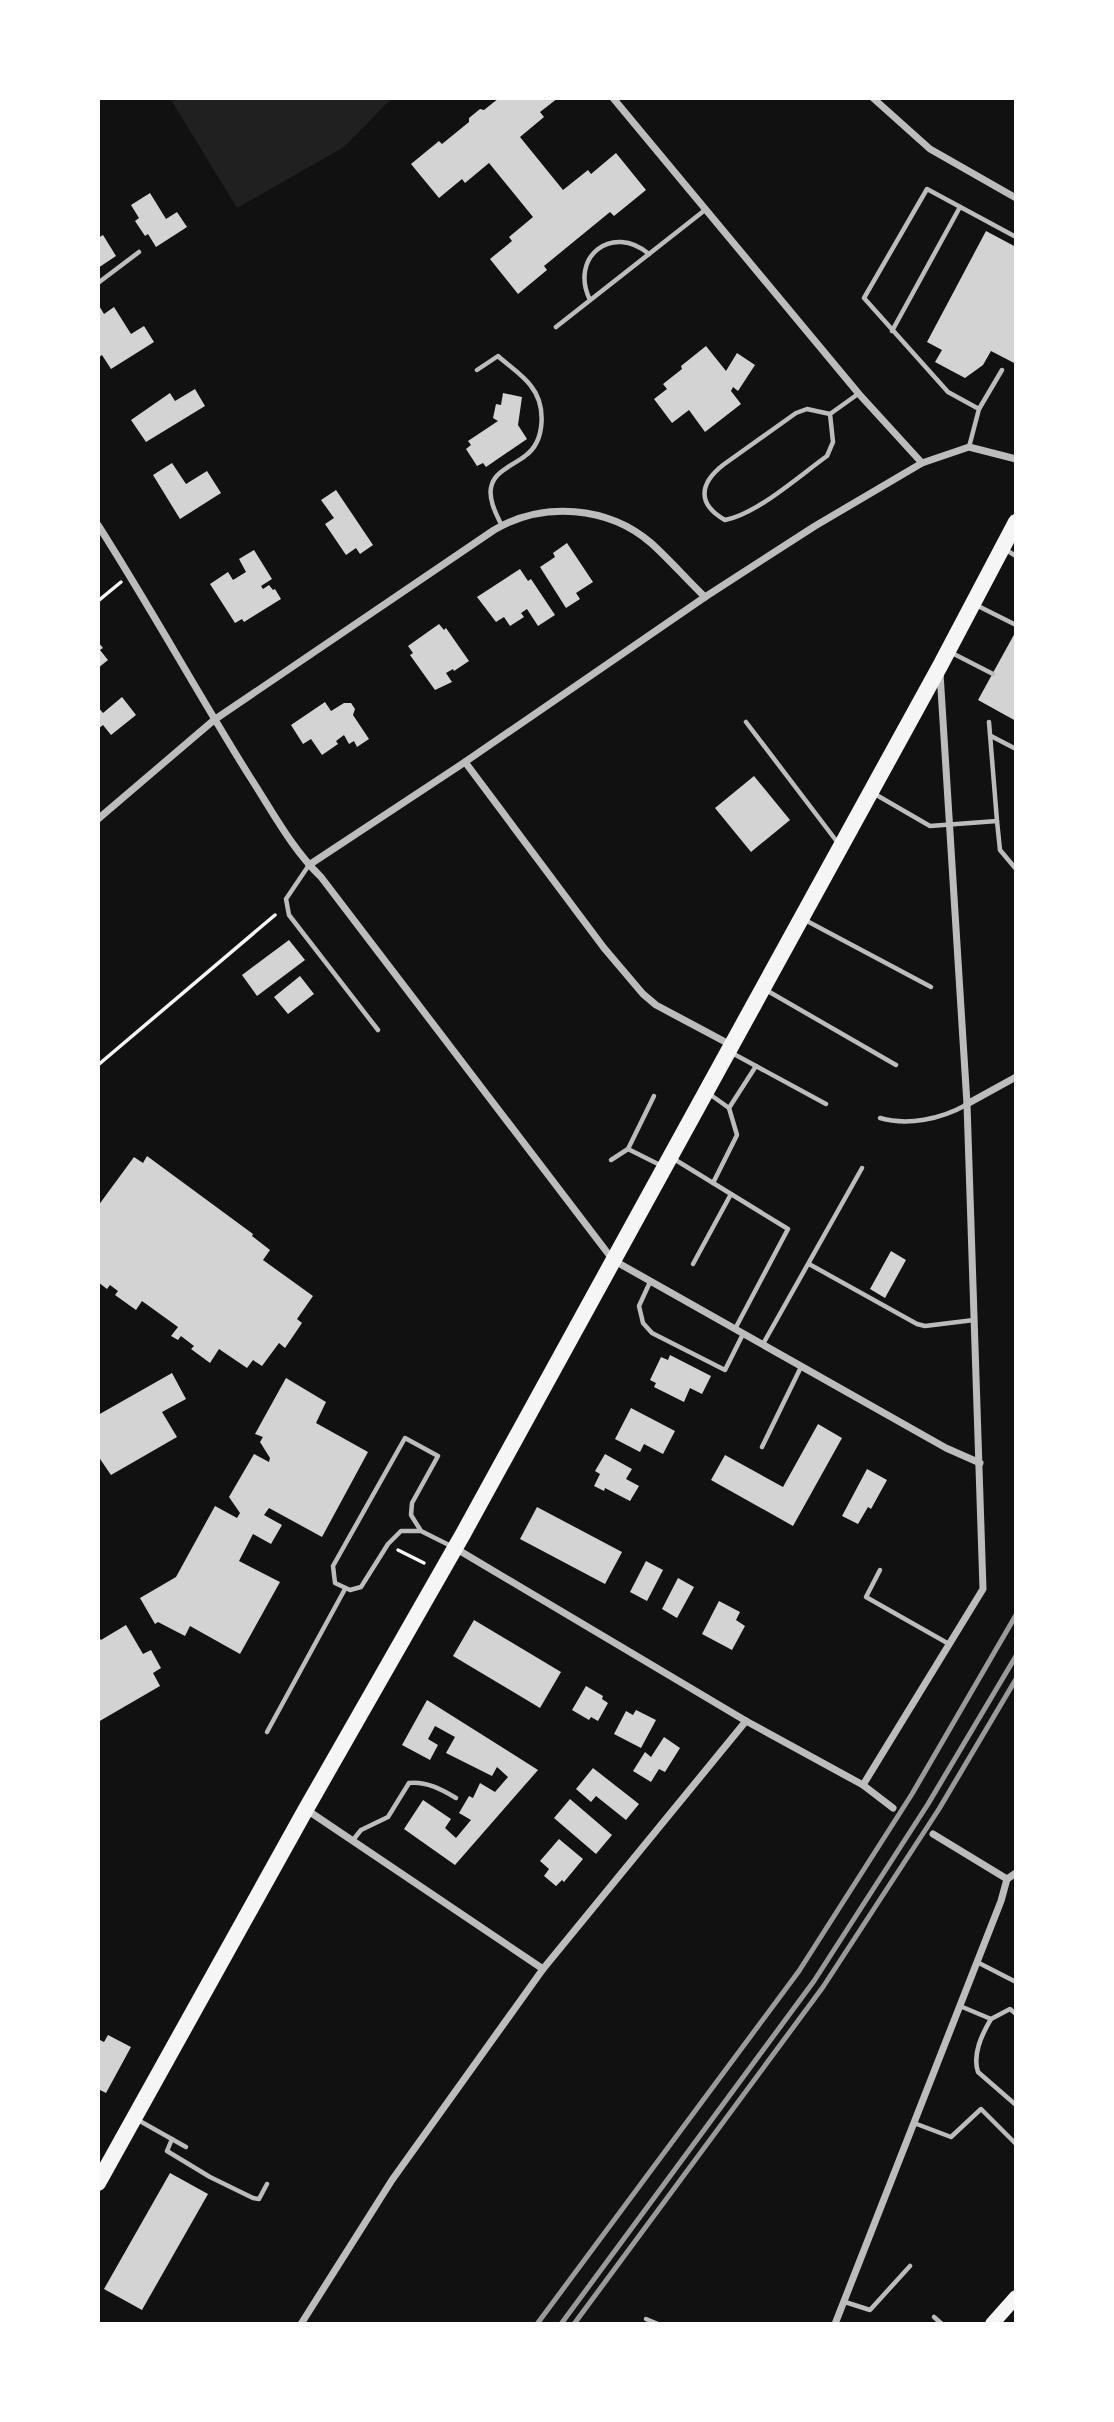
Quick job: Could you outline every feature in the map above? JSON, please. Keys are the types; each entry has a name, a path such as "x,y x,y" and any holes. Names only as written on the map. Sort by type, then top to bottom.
{"highway":[{"path":"98,2183 455,1548 973,603 1009,552 1016,522"}],"main road":[{"path":"992,2324 1016,2297"}],"street":[{"path":"613,98 859,394 922,463"},
{"path":"873,98 930,149 1016,198"},
{"path":"309,865 465,762 705,597 815,526 922,463 969,447 1016,459"},
{"path":"98,819 214,720 502,526 528,515 560,511 590,513 619,522 650,542 705,597"},
{"path":"98,525 214,720 309,865 321,877 613,1260 946,1448 980,1463"},
{"path":"863,1786 983,1589 967,1104 940,666"},
{"path":"465,762 604,948 643,994 656,1005 729,1048"},
{"path":"967,1104 1016,1077"},
{"path":"455,1548 746,1721 863,1786 893,1808"},
{"path":"301,2324 392,2180 543,1969 746,1721"},
{"path":"306,1809 543,1969"},
{"path":"933,1835 1007,1879"},
{"path":"835,2324 1001,1901 1007,1879 1016,1873"}],"lane":[{"path":"979,410 947,392 864,299 927,189 1016,237"},
{"path":"892,331 960,207"},
{"path":"556,327 705,210"},
{"path":"590,300 584,289 583,276 593,253 615,242 627,242 639,246 649,254"},
{"path":"98,284 139,252"},
{"path":"477,370 498,356 531,386 540,402 542,420 538,438 529,454 498,475 491,484 491,498 502,526"},
{"path":"969,447 979,410 1002,370"},
{"path":"830,414 833,442 827,456 750,511 735,518 725,520 714,514 706,505 704,495 711,474 796,412 807,409 830,414 859,394"},
{"path":"973,603 1016,625"},
{"path":"948,651 993,674"},
{"path":"746,722 840,846"},
{"path":"989,722 1000,850 1016,869"},
{"path":"990,735 1016,749"},
{"path":"871,792 930,826 998,821"},
{"path":"309,865 286,899 289,915 378,1030"},
{"path":"801,918 931,987"},
{"path":"762,988 896,1065"},
{"path":"729,1048 826,1104"},
{"path":"729,1108 756,1066"},
{"path":"705,1092 729,1108 737,1135 713,1184"},
{"path":"611,1160 628,1149 654,1096"},
{"path":"880,1118 893,1122 923,1120 950,1114 967,1104"},
{"path":"628,1149 667,1162 713,1184 788,1229 734,1329"},
{"path":"762,1345 862,1168"},
{"path":"694,1264 731,1194"},
{"path":"809,1264 917,1324 925,1326 975,1320"},
{"path":"650,1282 639,1307 643,1323 652,1333 725,1370 743,1334"},
{"path":"762,1447 801,1367"},
{"path":"421,1531 411,1515 412,1503 438,1456 405,1438 333,1566 335,1583 345,1589 356,1590 365,1583 395,1535 401,1531 421,1531 455,1548"},
{"path":"880,1570 866,1597 949,1644"},
{"path":"267,1732 345,1589"},
{"path":"352,1841 361,1830 388,1817 409,1783 418,1782 439,1788 456,1798"},
{"path":"977,1962 1016,1982"},
{"path":"960,2006 991,2019"},
{"path":"1016,2014 1010,2010 991,2019 978,2048 976,2065 978,2072 1016,2105"},
{"path":"914,2123 951,2137 981,2109 1016,2144"},
{"path":"135,2118 186,2147"},
{"path":"172,2139 167,2151 210,2177 253,2198 259,2199 267,2184"},
{"path":"844,2302 870,2310 910,2266"},
{"path":"934,2317 942,2324"},
{"path":"646,2319 658,2324"}],"path":[{"path":"98,601 130,575"},
{"path":"98,1065 275,915"},
{"path":"398,1550 424,1563"}],"shaded area":[{"path":"170,98 392,98 344,147 237,208"}],"building":[{"path":"499,98 558,98 540,112 544,117 520,137 563,190 588,170 591,174 616,153 646,190 614,216 610,212 544,266 547,270 518,294 490,259 512,241 509,237 533,217 489,163 465,183 462,179 439,198 411,164 439,141 442,144 469,122 469,118 480,109 484,110"},
{"path":"150,193 166,219 177,212 187,227 156,247 135,221 139,218 131,205"},
{"path":"986,231 1016,247 1016,364 991,351 983,365 965,378 935,362 942,350 927,342"},
{"path":"103,235 116,256 98,268 98,238"},
{"path":"98,304 104,314 114,307 131,334 144,326 154,342 111,369 102,355 98,358"},
{"path":"706,346 726,371 737,353 755,365 738,391 733,387 731,391 741,404 705,432 689,410 672,423 654,399 667,389 663,384"},
{"path":"195,389 205,406 146,442 131,420 170,393 175,401"},
{"path":"503,393 522,397 518,425 527,439 486,467 483,463 477,466 466,449 471,445 468,441 498,421 493,418 496,404 501,405"},
{"path":"172,463 186,484 207,471 221,493 180,519 153,475"},
{"path":"336,490 373,545 360,554 356,548 346,555 325,524 334,518 321,500"},
{"path":"567,543 593,582 576,593 580,599 566,608 540,567 555,557 553,553"},
{"path":"254,550 272,579 261,586 263,589 269,585 281,599 244,622 242,619 235,623 210,584 228,572 233,580 246,572 239,559"},
{"path":"520,569 528,581 531,579 555,615 538,626 527,609 521,613 524,617 510,626 504,617 496,622 477,597"},
{"path":"439,624 444,630 446,628 469,661 446,673 452,682 435,690 410,655 413,653 408,646"},
{"path":"1016,631 1016,721 978,700"},
{"path":"98,642 103,648 100,650 108,660 98,668"},
{"path":"122,697 136,715 111,735 103,725 98,729 98,707 103,713"},
{"path":"325,702 331,711 344,703 351,703 355,709 353,715 369,739 357,747 354,741 349,744 344,735 336,741 338,744 322,755 311,739 303,744 291,725"},
{"path":"754,776 790,820 751,852 715,808"},
{"path":"289,940 305,960 257,996 242,975"},
{"path":"300,976 314,994 288,1014 274,997"},
{"path":"147,1156 253,1234 252,1236 270,1250 263,1260 313,1296 297,1319 302,1323 285,1348 279,1343 262,1366 253,1360 247,1368 219,1349 210,1363 191,1349 194,1346 181,1336 178,1340 171,1336 178,1327 142,1301 136,1310 115,1295 118,1291 110,1285 107,1289 98,1282 98,1206 134,1157 143,1163"},
{"path":"891,1251 906,1260 885,1298 870,1289"},
{"path":"670,1355 711,1376 702,1394 690,1388 684,1402 654,1387 656,1383 650,1380 661,1357 668,1360"},
{"path":"172,1373 186,1399 162,1412 177,1437 111,1475 98,1456 98,1415"},
{"path":"286,1378 326,1402 316,1423 368,1452 322,1537 269,1508 264,1515 282,1525 271,1544 253,1534 239,1561 280,1582 240,1654 190,1626 185,1636 158,1622 155,1624 140,1598 176,1577 215,1506 237,1518 240,1513 229,1497 254,1454 269,1462 270,1458 260,1442 263,1437 255,1434"},
{"path":"631,1408 675,1431 663,1454 644,1444 640,1452 615,1439"},
{"path":"818,1424 842,1438 793,1526 711,1480 725,1455 783,1487"},
{"path":"605,1454 632,1469 626,1479 639,1486 630,1501 605,1488 604,1491 594,1486 600,1474 595,1471"},
{"path":"867,1469 887,1480 871,1509 868,1507 858,1524 842,1516"},
{"path":"537,1507 622,1552 605,1584 520,1539"},
{"path":"646,1561 663,1570 647,1601 630,1592"},
{"path":"678,1578 694,1587 677,1618 662,1609"},
{"path":"719,1601 740,1612 736,1620 745,1626 732,1650 702,1634"},
{"path":"474,1620 561,1672 540,1708 453,1656"},
{"path":"126,1625 143,1654 151,1650 161,1668 153,1673 160,1686 98,1722 98,1636 101,1640"},
{"path":"586,1686 603,1696 602,1699 608,1703 598,1721 591,1717 589,1720 572,1710"},
{"path":"427,1700 538,1770 455,1865 404,1829 423,1800 451,1819 445,1828 456,1838 471,1820 459,1813 469,1796 473,1798 480,1783 495,1792 508,1777 497,1767 492,1776 446,1753 455,1737 435,1726 428,1739 438,1745 430,1760 402,1745"},
{"path":"636,1710 656,1720 641,1748 614,1734 626,1711 633,1715"},
{"path":"664,1737 680,1748 665,1772 659,1769 651,1782 633,1771 645,1752 651,1757"},
{"path":"593,1768 639,1804 626,1820 596,1796 591,1802 576,1789"},
{"path":"570,1799 612,1835 596,1854 554,1818"},
{"path":"559,1839 583,1859 564,1882 562,1880 556,1886 544,1876 549,1869 540,1861"},
{"path":"108,2035 131,2047 106,2093 98,2089 98,2039 104,2042"},
{"path":"170,2173 208,2194 142,2310 104,2289"}],"railway":[{"path":"537,2324 799,1971 912,1794 1016,1615"},
{"path":"561,2324 814,1981 928,1804 1016,1656"},
{"path":"574,2324 823,1987 939,1809 1016,1679"}]}
